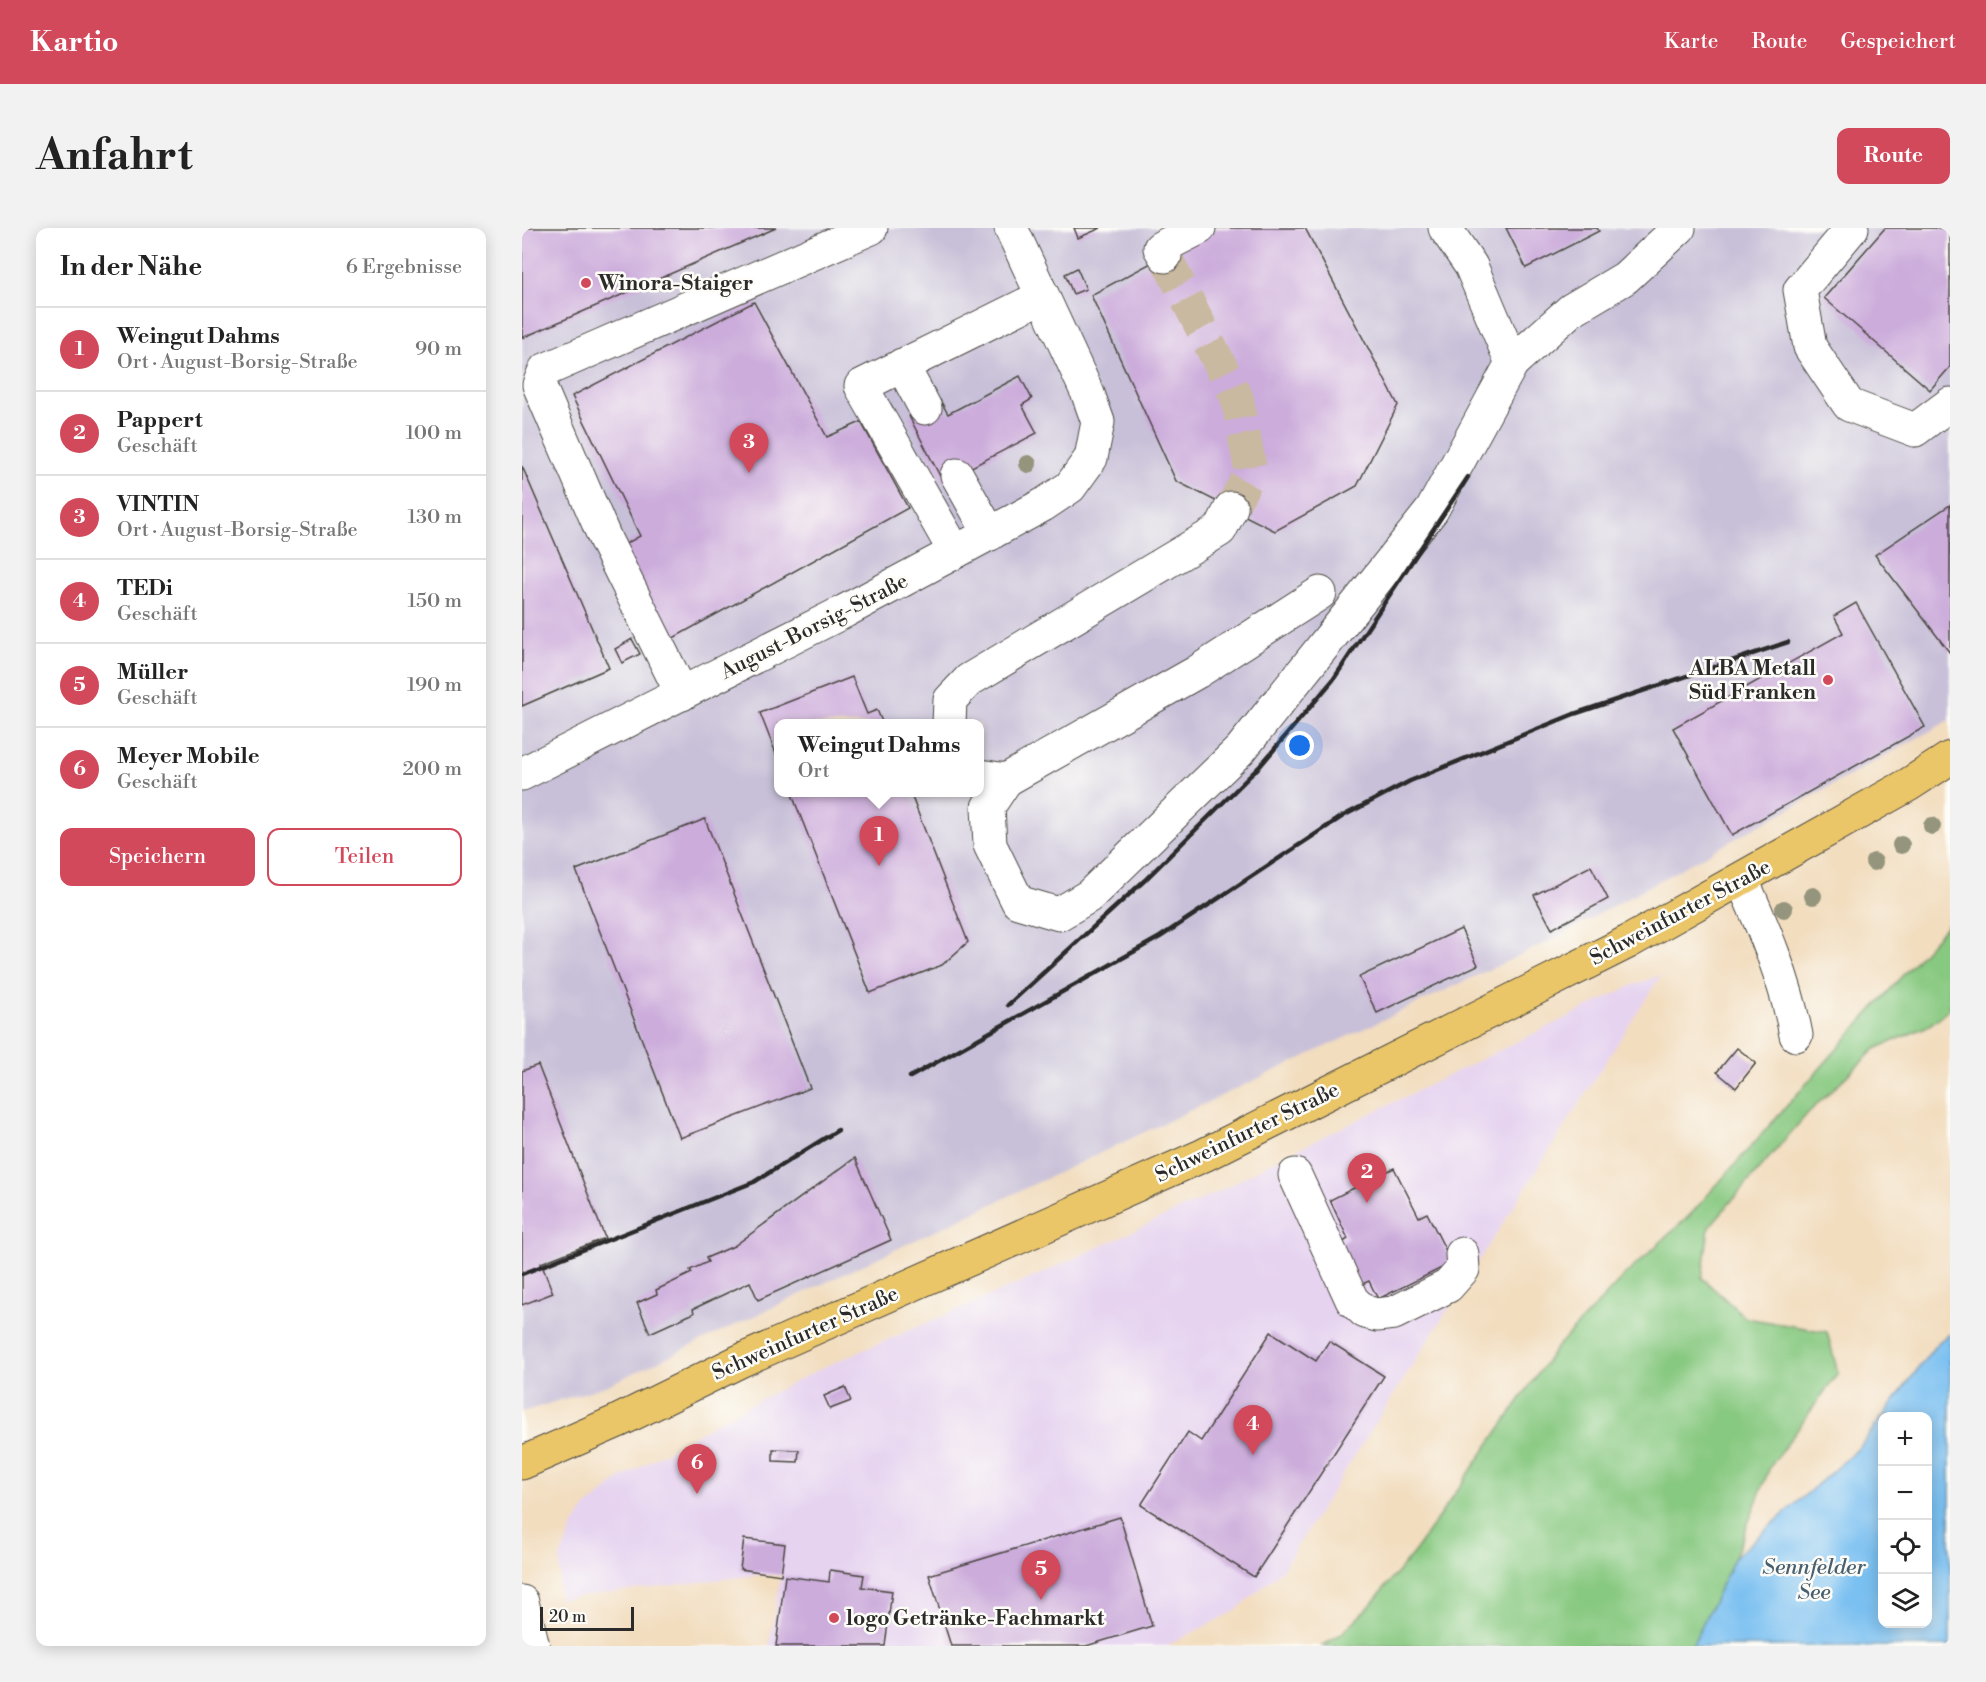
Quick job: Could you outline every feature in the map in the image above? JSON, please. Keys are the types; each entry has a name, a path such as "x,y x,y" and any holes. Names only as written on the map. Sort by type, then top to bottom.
{"main road":[{"name":"Schweinfurter Straße","path":"522,1463 740,1361 1204,1155 1618,947 1742,880 1908,785 1950,758"}],"street":[{"path":"682,694 606,542 539,385 545,370 871,228"},
{"path":"955,552 861,386 1043,296 1011,228"},
{"path":"1165,256 1160,248 1199,228"},
{"path":"1445,228 1471,266 1512,363"},
{"path":"1320,593 1197,672 993,778 988,807 990,845 1018,902 1059,914 1089,896 1241,748 1432,510 1512,363 1571,310 1625,278 1679,228"},
{"path":"1852,228 1800,290 1810,347 1849,405 1915,430 1950,404"},
{"name":"August-Borsig-Straße","path":"522,774 682,694 990,534 1070,488 1091,458 1098,422 1088,394 1043,296"},
{"path":"902,365 925,408"},
{"path":"957,475 990,534"},
{"path":"949,719 950,699 969,680 1220,530 1231,508"},
{"path":"1742,880 1761,923 1792,1010 1796,1035"},
{"path":"1295,1175 1352,1300 1365,1312 1377,1315 1395,1312 1448,1287 1463,1269 1462,1254"},
{"path":"522,1602 533,1646"}],"shaded area":[{"path":"522,228 1950,228 1950,720 1550,941 606,1386 522,1412"},
{"path":"1661,975 1282,1570 1235,1611 1166,1646 769,1646 781,1575 758,1575 559,1599 560,1558 572,1528 586,1508 618,1480 728,1416 824,1367 1036,1276 1220,1191 1274,1161 1633,985"}],"green space":[{"path":"1950,922 1950,1009 1928,1026 1875,1049 1808,1113 1709,1227 1702,1278 1746,1318 1827,1332 1838,1373 1770,1467 1735,1557 1692,1646 1322,1646 1341,1634 1369,1607 1415,1551 1555,1349 1627,1273 1690,1215"}],"water":[{"name":"Sennfelder See","path":"1950,1334 1950,1646 1692,1646 1735,1557 1860,1447 1878,1422 1878,1628 1932,1628 1932,1412 1886,1412 1937,1343"}],"building":[{"name":"Winora-Staiger","path":"522,228 776,228 522,338"},
{"path":"1074,228 1101,228 1078,238"},
{"path":"1217,228 1305,228 1398,405 1357,486 1275,531 1176,481 1091,295"},
{"path":"1506,228 1597,228 1599,231 1526,268"},
{"path":"1885,228 1950,228 1950,367 1930,390 1824,298"},
{"path":"1077,268 1086,289 1073,294 1065,274"},
{"path":"754,302 827,437 861,422 908,508 668,641 622,546 640,536 572,396"},
{"path":"1020,376 1032,399 1022,405 1037,433 943,482 909,416 940,400 948,414"},
{"path":"522,466 609,668 522,706"},
{"path":"1950,505 1950,653 1875,555"},
{"name":"ALBA Metall Süd Franken","path":"1856,603 1925,727 1732,835 1673,728 1843,633 1834,616"},
{"path":"632,639 640,654 622,663 615,649"},
{"path":"852,677 867,714 877,710 881,719 774,719 774,749 760,713"},
{"path":"793,797 912,797 968,942 942,965 870,993"},
{"path":"705,819 810,1088 680,1138 576,870"},
{"path":"1591,866 1608,899 1552,929 1534,895"},
{"path":"1461,929 1478,965 1377,1013 1359,977"},
{"path":"1737,1048 1756,1063 1736,1088 1717,1072"},
{"path":"538,1065 605,1238 541,1263 553,1293 522,1305 522,1071"},
{"path":"855,1158 891,1240 758,1300 750,1282 693,1309 694,1313 650,1333 637,1303 657,1294 656,1290 692,1273 690,1270 708,1262 706,1258 734,1246"},
{"path":"1394,1168 1419,1217 1427,1213 1452,1263 1378,1299 1369,1281 1360,1285 1340,1244 1348,1239 1330,1200"},
{"path":"1271,1332 1316,1361 1329,1341 1384,1376 1254,1577 1141,1505 1188,1432 1201,1441"},
{"path":"845,1387 851,1401 830,1409 824,1396"},
{"path":"773,1449 799,1450 798,1462 773,1461"},
{"path":"1120,1517 1152,1626 1086,1646 951,1646 929,1575"},
{"path":"744,1539 785,1544 781,1575 740,1569"},
{"name":"logo Getränke-Fachmarkt","path":"830,1570 864,1575 862,1587 892,1591 885,1646 776,1646 785,1576 829,1582"}],"tunnel":[{"path":"1165,256 1237,398 1251,472 1231,508"}],"railway":[{"path":"1008,1005 1145,880 1260,766 1333,680 1468,477"},
{"path":"910,1077 1160,937 1343,816 1410,781 1574,714 1788,642"},
{"path":"522,1274 754,1182 838,1130"}],"place":[{"name":"Winora-Staiger","path":"586,283"},
{"name":"VINTIN","path":"749,473"},
{"name":"ALBA Metall Süd Franken","path":"1828,680"},
{"name":"Weingut Dahms","path":"879,866"},
{"name":"Pappert","path":"1367,1203"},
{"name":"TEDi","path":"1253,1455"},
{"name":"Meyer Mobile","path":"697,1494"},
{"name":"Müller","path":"1041,1600"},
{"name":"logo Getränke-Fachmarkt","path":"834,1618"}]}
